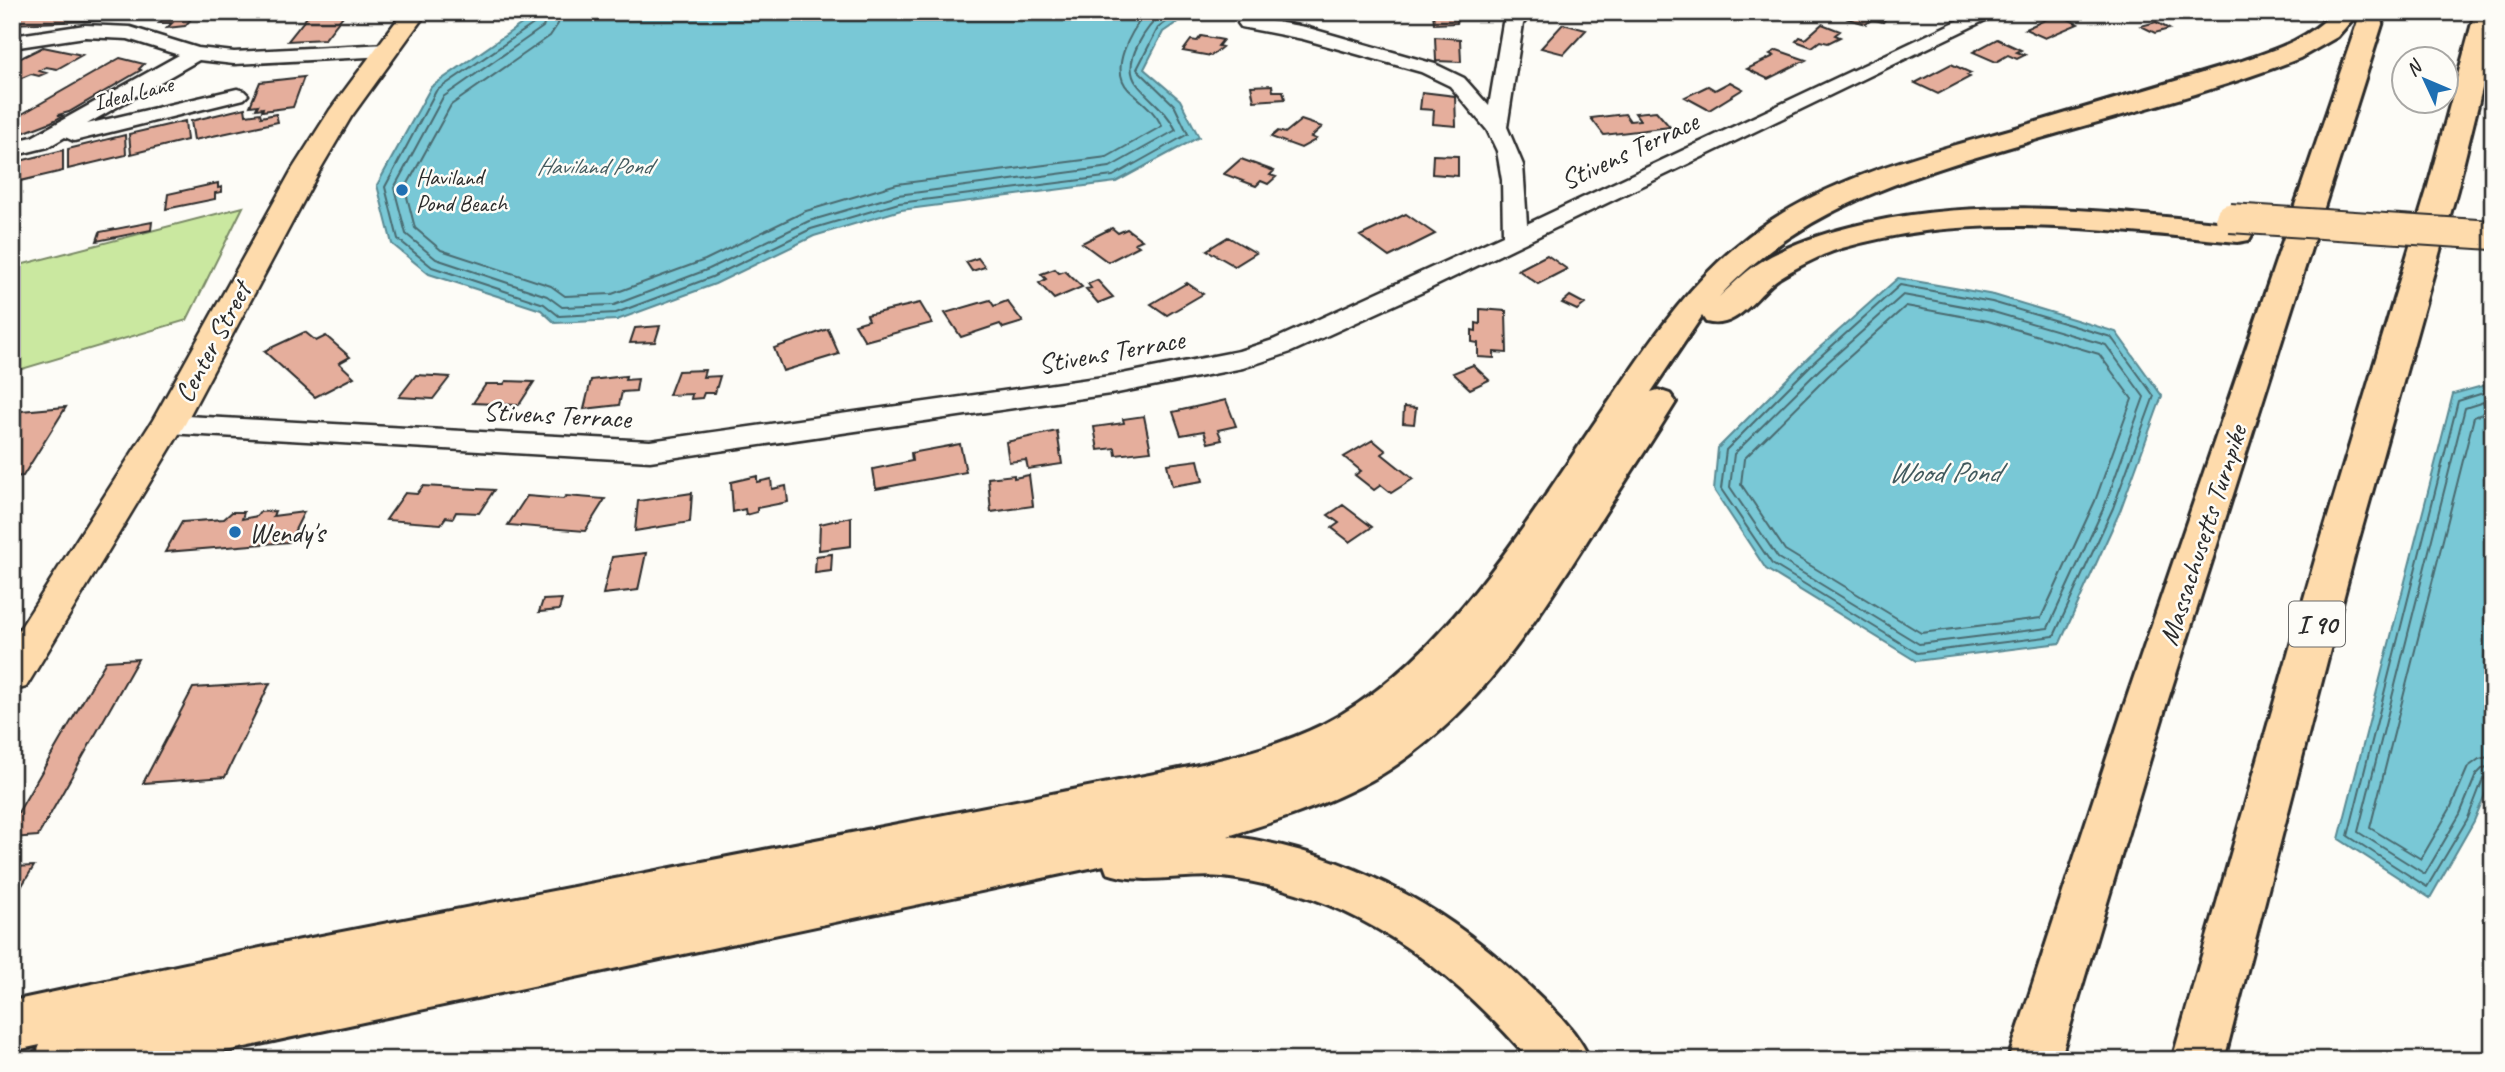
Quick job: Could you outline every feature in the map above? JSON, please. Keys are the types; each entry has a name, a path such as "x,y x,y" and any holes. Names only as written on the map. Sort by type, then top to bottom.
{"highway":[{"path":"12,1026 283,968 1092,807 1206,782 1299,756 1354,727 1392,699 1458,642 1520,560 1688,312 1710,285 1755,244 1807,209 1935,159 2252,68 2297,50 2332,28 2347,12"},
{"name":"Massachusetts Turnpike","path":"2034,1060 2144,709 2374,12"},
{"name":"I 90","path":"2198,1060 2336,553 2442,190 2488,12"},
{"path":"2442,190 2476,141 2480,116 2493,92"},
{"path":"1688,312 1725,276 1771,244 1823,222 1871,209 1919,202 1987,201 2493,249"},
{"path":"60,1060 1208,822 1271,803 1330,778 1383,750 1422,720 1482,662 1520,612 1715,318 1751,282 1824,241 1872,228 1946,219 2001,217 2493,235"},
{"path":"1038,859 1221,856 1298,869 1364,893 1430,934 1484,976 1535,1024 1564,1060"}],"main road":[{"name":"Center Street","path":"12,675 168,424 289,198 339,116 415,12"}],"street":[{"path":"1496,127 1513,23 1522,12"},
{"name":"Stivens Terrace","path":"168,424 650,451 752,439 1117,384 1243,359 1335,323 1992,12"},
{"path":"1248,23 1339,42 1428,68 1457,82 1503,135 1513,179 1515,238"},
{"name":"Ideal Lane","path":"12,42 85,31 130,33 196,54 234,58 387,50"},
{"name":"Ideal Lane","path":"40,142 196,54"},
{"name":"Ideal Lane","path":"12,149 237,95"}],"green space":[{"path":"243,207 187,320 12,372 12,267"}],"water":[{"name":"Haviland Pond","path":"539,12 1192,12 1163,32 1144,69 1180,100 1199,137 1116,182 901,210 814,236 715,284 617,320 555,323 541,310 429,274 392,244 377,185 431,87"},
{"name":"Wood Pond","path":"1898,278 1994,295 2116,332 2162,396 2120,511 2060,643 1916,661 1766,569 1714,490 1718,448 1809,357"},
{"path":"2493,383 2493,775 2474,821 2430,898 2339,839 2453,394"}],"building":[{"path":"12,12 197,12 185,26 167,28 172,23 159,23 164,18 12,24"},
{"path":"311,12 346,12 325,39 288,41"},
{"path":"1250,12 1271,12 1266,21 1246,19"},
{"path":"1433,12 1458,12 1457,23 1434,24"},
{"path":"1861,12 1901,12 1895,19 1888,16 1883,22 1872,19 1866,24 1848,19"},
{"path":"2058,14 2078,24 2045,38 2025,29"},
{"path":"2156,22 2169,29 2155,33 2141,26"},
{"path":"1563,24 1586,30 1564,54 1541,48"},
{"path":"1822,24 1840,31 1835,35 1840,37 1828,43 1820,41 1812,47 1796,41 1800,37 1805,39"},
{"path":"1201,36 1223,40 1218,46 1222,47 1211,56 1183,51 1191,40 1197,41"},
{"path":"1435,37 1460,39 1461,62 1436,61"},
{"path":"1997,39 2021,50 2017,52 2025,55 2017,59 2008,55 1996,62 1973,52"},
{"path":"43,47 82,55 57,69 46,67 39,71 46,73 39,76 31,74 12,82 12,58 19,59"},
{"path":"1777,50 1806,60 1768,79 1747,69 1774,56 1770,54"},
{"path":"120,58 144,64 139,69 141,70 69,112 58,115 63,116 12,137 12,112 22,114"},
{"path":"1951,64 1971,73 1967,75 1970,77 1938,94 1915,83"},
{"path":"304,77 293,107 262,111 263,108 256,109 258,105 250,106 260,82"},
{"path":"1730,82 1743,89 1709,110 1685,97 1708,86 1715,90"},
{"path":"1272,85 1273,91 1283,91 1285,99 1254,101 1251,86"},
{"path":"1422,92 1455,96 1456,126 1433,124 1434,110 1420,109"},
{"path":"245,108 246,115 260,113 261,117 276,114 278,122 194,140 191,121"},
{"path":"1656,111 1670,127 1604,135 1591,118 1625,114 1630,121 1640,120 1635,113"},
{"path":"1301,120 1322,127 1311,137 1316,139 1312,142 1301,148 1271,137 1278,131 1285,133"},
{"path":"185,121 187,140 131,154 129,134"},
{"path":"125,135 126,155 68,169 68,149"},
{"path":"63,150 63,171 12,183 12,163"},
{"path":"1433,155 1458,156 1458,176 1432,174"},
{"path":"1241,159 1274,171 1270,175 1276,177 1268,184 1261,181 1256,186 1224,174"},
{"path":"218,183 222,192 215,193 215,199 166,209 168,194"},
{"path":"1406,214 1435,234 1389,257 1360,236"},
{"path":"152,222 151,230 97,241 100,232"},
{"path":"1112,228 1118,233 1127,229 1142,240 1135,243 1139,246 1108,262 1082,243"},
{"path":"1228,237 1256,253 1235,266 1207,250"},
{"path":"1547,255 1567,269 1538,284 1518,270"},
{"path":"978,258 985,267 972,271 966,262"},
{"path":"1055,269 1059,273 1065,271 1082,287 1054,299 1039,283 1046,279 1041,274"},
{"path":"1097,280 1113,297 1098,303 1086,289 1091,288 1088,284"},
{"path":"1187,283 1203,294 1167,315 1151,304"},
{"path":"1570,296 1585,304 1577,310 1562,303"},
{"path":"990,300 994,306 1007,301 1023,322 1003,328 1000,324 961,337 945,313"},
{"path":"920,303 932,323 865,341 855,324 869,320 867,315"},
{"path":"1480,309 1506,311 1507,353 1494,352 1494,358 1478,357 1478,343 1472,342 1472,330 1476,331 1476,323 1480,324"},
{"path":"660,326 655,342 630,343 635,328"},
{"path":"828,329 839,354 783,371 774,348"},
{"path":"305,332 316,341 326,336 350,357 339,363 354,377 315,397 264,351"},
{"path":"1473,365 1489,380 1470,389 1453,373"},
{"path":"705,370 703,377 720,376 715,393 704,393 702,398 691,399 692,394 669,395 678,371"},
{"path":"416,375 450,377 433,399 399,397"},
{"path":"626,376 625,380 638,379 636,391 622,392 619,405 584,409 591,380"},
{"path":"506,381 534,382 519,405 473,403 486,384 504,384"},
{"path":"1226,400 1236,426 1218,430 1222,440 1208,443 1204,431 1181,435 1173,412"},
{"path":"66,407 23,476 12,477 12,425 21,411"},
{"path":"1404,407 1416,408 1414,424 1403,423"},
{"path":"1144,416 1151,451 1116,455 1115,448 1098,450 1094,427 1124,423 1123,419"},
{"path":"1057,431 1062,464 1028,469 1026,460 1009,462 1006,442"},
{"path":"1373,440 1386,451 1382,454 1413,479 1391,493 1381,485 1374,490 1355,475 1361,471 1344,457"},
{"path":"960,444 966,472 876,489 873,469 912,461 911,453"},
{"path":"1198,460 1203,481 1172,486 1167,464"},
{"path":"1014,475 1014,478 1029,475 1033,506 991,512 988,478"},
{"path":"757,476 757,482 771,479 772,489 786,486 788,502 757,508 757,512 746,515 745,509 733,512 731,482"},
{"path":"423,486 494,490 479,513 456,512 453,518 446,517 441,524 386,520 405,493 417,494"},
{"path":"692,493 690,522 635,531 638,501"},
{"path":"527,496 605,499 585,531 508,525"},
{"path":"1343,505 1372,527 1350,542 1332,528 1339,523 1328,515"},
{"name":"Wendy's","path":"275,511 273,516 304,512 289,542 165,552 182,522 224,519 232,512 244,512 242,519 257,516 260,512"},
{"path":"851,517 851,546 819,550 820,524"},
{"path":"646,553 638,590 603,594 612,557"},
{"path":"832,554 831,571 815,573 816,556"},
{"path":"562,599 559,610 539,612 543,600"},
{"path":"138,659 38,836 12,838 12,823 106,661"},
{"path":"270,683 225,777 143,783 193,688"},
{"path":"34,866 18,892 12,892 12,867"}],"place":[{"name":"Haviland Pond Beach","path":"402,190"},
{"name":"Wendy's","path":"235,532"}]}
